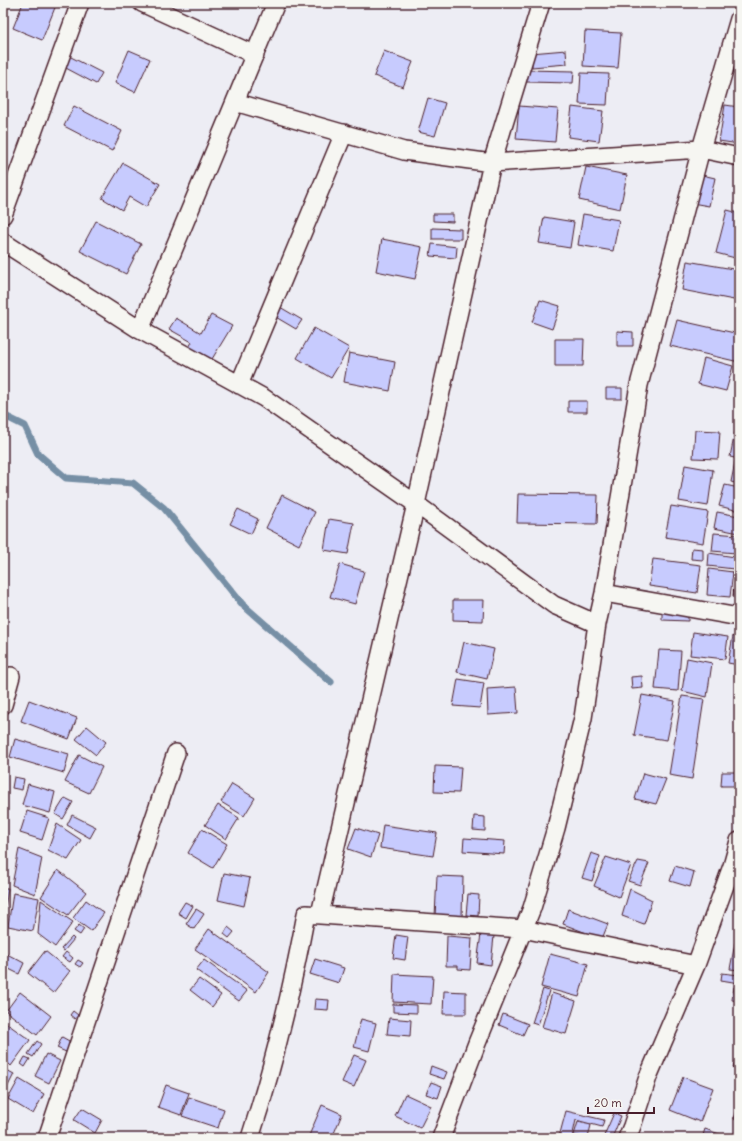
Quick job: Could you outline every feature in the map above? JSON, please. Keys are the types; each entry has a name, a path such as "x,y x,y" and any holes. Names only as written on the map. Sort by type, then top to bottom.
{"street":[{"path":"3,214 80,3"},
{"path":"140,330 276,3"},
{"path":"320,914 416,504 492,163 541,3"},
{"path":"150,5 255,55"},
{"path":"441,1138 477,1043 532,908 556,828 583,718 597,624 604,593 639,385 701,149 739,19"},
{"path":"235,102 404,151 492,163 701,149 739,157"},
{"path":"239,385 344,133"},
{"path":"3,242 140,330 264,398 416,504 554,605 597,624"},
{"path":"604,593 739,617"},
{"path":"3,705 11,676"},
{"path":"47,1138 176,753"},
{"path":"628,1138 648,1077 696,965 735,866 739,841"},
{"path":"250,1138 279,1038 306,914 523,929 696,965"}],"building":[{"path":"23,3 50,3 56,5 42,40 13,28"},
{"path":"585,31 621,33 618,68 583,66"},
{"path":"129,50 150,59 135,92 115,83"},
{"path":"566,50 567,64 532,67 531,53"},
{"path":"384,51 413,62 403,87 374,76"},
{"path":"69,56 102,73 96,84 64,67"},
{"path":"526,70 574,71 573,83 526,82"},
{"path":"581,73 609,74 607,105 579,104"},
{"path":"428,98 445,103 435,136 418,132"},
{"path":"725,105 739,107 739,144 719,141"},
{"path":"74,106 122,131 112,151 64,126"},
{"path":"519,106 558,109 555,142 516,139"},
{"path":"572,107 603,111 599,141 568,137"},
{"path":"123,163 160,184 146,207 129,197 122,210 102,198"},
{"path":"586,167 627,175 620,209 579,200"},
{"path":"698,174 715,178 709,206 692,203"},
{"path":"727,210 739,213 739,259 716,253"},
{"path":"433,214 453,214 453,222 433,221"},
{"path":"583,214 619,220 613,251 578,245"},
{"path":"544,217 574,222 570,248 539,243"},
{"path":"96,221 141,244 126,274 80,251"},
{"path":"432,228 461,229 461,239 432,239"},
{"path":"382,239 422,247 415,279 376,271"},
{"path":"432,244 457,247 456,258 430,256"},
{"path":"687,261 739,270 739,301 682,290"},
{"path":"540,300 560,306 552,329 532,322"},
{"path":"280,307 302,320 296,329 274,316"},
{"path":"211,315 232,326 209,364 187,351 192,342 169,329 176,318 201,333"},
{"path":"677,320 739,334 739,362 670,346"},
{"path":"314,328 349,348 331,378 297,358"},
{"path":"617,331 633,332 633,346 617,346"},
{"path":"555,339 584,339 583,366 555,366"},
{"path":"349,353 395,362 390,391 344,382"},
{"path":"704,358 733,366 726,391 698,384"},
{"path":"606,388 622,388 622,399 606,399"},
{"path":"568,401 587,401 587,412 568,412"},
{"path":"695,430 720,431 718,459 693,458"},
{"path":"735,432 739,432 739,459 730,457"},
{"path":"735,462 739,463 739,484 731,482"},
{"path":"685,465 713,470 708,506 679,501"},
{"path":"725,485 739,488 739,511 719,506"},
{"path":"518,494 598,495 597,524 517,523"},
{"path":"282,495 315,512 299,545 266,528"},
{"path":"671,506 708,512 703,543 665,537"},
{"path":"238,509 258,519 251,534 230,524"},
{"path":"717,512 739,516 739,533 714,528"},
{"path":"329,519 354,523 348,554 324,550"},
{"path":"714,533 738,535 736,553 712,551"},
{"path":"692,548 703,549 703,560 691,559"},
{"path":"709,553 735,557 734,569 708,566"},
{"path":"653,559 701,565 697,593 649,586"},
{"path":"340,564 364,571 355,604 330,597"},
{"path":"709,569 733,572 730,597 707,595"},
{"path":"736,569 739,569 739,596 733,596"},
{"path":"453,600 484,600 483,621 453,620"},
{"path":"662,609 688,609 688,621 662,620"},
{"path":"693,632 728,637 725,659 690,655"},
{"path":"733,636 739,637 739,665 728,663"},
{"path":"464,642 494,649 487,679 457,672"},
{"path":"659,650 681,651 678,691 655,689"},
{"path":"687,658 712,663 707,697 682,691"},
{"path":"642,676 643,688 632,689 631,677"},
{"path":"458,679 484,683 480,708 453,706"},
{"path":"516,687 518,713 488,715 487,689"},
{"path":"642,695 675,701 667,740 634,735"},
{"path":"682,696 704,699 692,779 669,775"},
{"path":"29,700 77,718 69,739 21,721"},
{"path":"87,726 106,742 96,755 76,739"},
{"path":"15,739 69,754 64,773 10,757"},
{"path":"79,755 102,767 89,793 65,782"},
{"path":"435,766 461,767 459,793 434,792"},
{"path":"722,772 737,772 736,786 721,786"},
{"path":"643,773 666,779 656,804 635,799"},
{"path":"14,777 24,779 22,790 12,788"},
{"path":"28,784 55,792 50,813 22,805"},
{"path":"232,784 255,798 244,816 221,802"},
{"path":"65,798 73,802 63,819 55,814"},
{"path":"218,805 239,818 226,839 205,825"},
{"path":"27,811 49,818 42,840 20,833"},
{"path":"72,815 96,827 90,838 67,825"},
{"path":"474,816 485,817 485,831 473,830"},
{"path":"57,824 81,840 68,860 48,850"},
{"path":"383,825 437,833 433,856 380,848"},
{"path":"356,828 378,835 371,857 348,849"},
{"path":"202,829 227,844 213,868 188,853"},
{"path":"464,838 505,841 504,854 463,851"},
{"path":"19,849 42,858 35,894 12,885"},
{"path":"591,853 600,856 592,881 582,878"},
{"path":"606,857 631,865 619,897 594,886"},
{"path":"638,861 649,863 640,885 628,881"},
{"path":"675,866 694,872 690,887 670,881"},
{"path":"58,870 86,892 68,915 41,897"},
{"path":"224,873 250,878 244,906 218,900"},
{"path":"437,876 463,877 462,916 435,916"},
{"path":"3,888 8,888 3,924"},
{"path":"630,889 652,900 644,924 622,916"},
{"path":"13,893 39,898 33,931 8,926"},
{"path":"468,894 479,895 478,916 466,915"},
{"path":"41,900 73,922 55,947 38,934"},
{"path":"86,900 104,913 91,931 73,918"},
{"path":"185,902 193,906 186,918 178,913"},
{"path":"196,909 204,914 194,929 186,924"},
{"path":"568,909 608,924 602,939 563,924"},
{"path":"79,925 84,929 80,935 74,931"},
{"path":"228,927 234,932 229,938 224,934"},
{"path":"209,929 269,972 256,992 195,949"},
{"path":"481,934 494,936 491,965 477,963"},
{"path":"396,935 408,937 405,960 393,958"},
{"path":"447,936 472,938 470,970 458,969 458,966 446,966"},
{"path":"72,937 74,939 64,951 61,949"},
{"path":"735,943 739,944 739,970 730,969"},
{"path":"45,951 70,971 53,993 28,973"},
{"path":"66,952 73,958 70,962 62,957"},
{"path":"7,954 24,963 19,974 3,966 3,961"},
{"path":"550,954 588,964 579,997 541,987"},
{"path":"315,959 344,968 339,983 310,974"},
{"path":"78,960 83,963 80,967 75,964"},
{"path":"204,960 247,991 239,1001 196,970"},
{"path":"722,973 739,975 739,983 721,980"},
{"path":"394,974 433,976 431,1004 393,1002"},
{"path":"199,979 221,995 212,1007 190,990"},
{"path":"734,987 739,987 739,1001 732,1000"},
{"path":"543,989 549,991 538,1025 532,1023"},
{"path":"444,991 466,992 466,1014 443,1014"},
{"path":"20,992 51,1016 37,1035 6,1011"},
{"path":"552,993 576,1001 566,1034 542,1027"},
{"path":"315,999 329,1000 328,1010 314,1009"},
{"path":"393,1004 417,1005 417,1013 393,1012"},
{"path":"73,1011 78,1015 75,1019 70,1015"},
{"path":"503,1014 528,1024 523,1035 499,1025"},
{"path":"389,1018 411,1020 410,1036 387,1034"},
{"path":"361,1019 376,1023 369,1051 354,1047"},
{"path":"6,1023 30,1040 11,1066 3,1058 3,1027"},
{"path":"62,1037 71,1042 66,1052 57,1048"},
{"path":"37,1041 41,1044 33,1057 28,1054"},
{"path":"739,1052 739,1069 733,1067"},
{"path":"46,1054 60,1061 49,1083 35,1076"},
{"path":"354,1055 366,1060 354,1087 342,1082"},
{"path":"25,1057 30,1059 25,1067 21,1064"},
{"path":"431,1066 447,1072 444,1079 429,1074"},
{"path":"3,1068 14,1074 5,1092 3,1091"},
{"path":"683,1077 713,1088 700,1122 670,1110"},
{"path":"19,1079 44,1094 33,1114 8,1099"},
{"path":"431,1082 442,1086 438,1098 426,1094"},
{"path":"166,1085 189,1093 181,1115 158,1107"},
{"path":"405,1094 431,1106 420,1128 395,1116"},
{"path":"189,1097 224,1109 218,1128 182,1116"},
{"path":"739,1104 739,1121 734,1119"},
{"path":"322,1105 342,1114 332,1138 308,1138"},
{"path":"82,1108 102,1120 95,1133 74,1120"},
{"path":"566,1111 604,1120 602,1127 576,1120 572,1138 559,1137"},
{"path":"614,1113 621,1116 612,1138 603,1138"},
{"path":"578,1122 591,1125 588,1138 574,1135"},
{"path":"705,1129 731,1138 702,1138"}],"waterway":[{"path":"3,415 25,426 38,454 66,478 133,483 164,508 243,605 331,682"}]}
